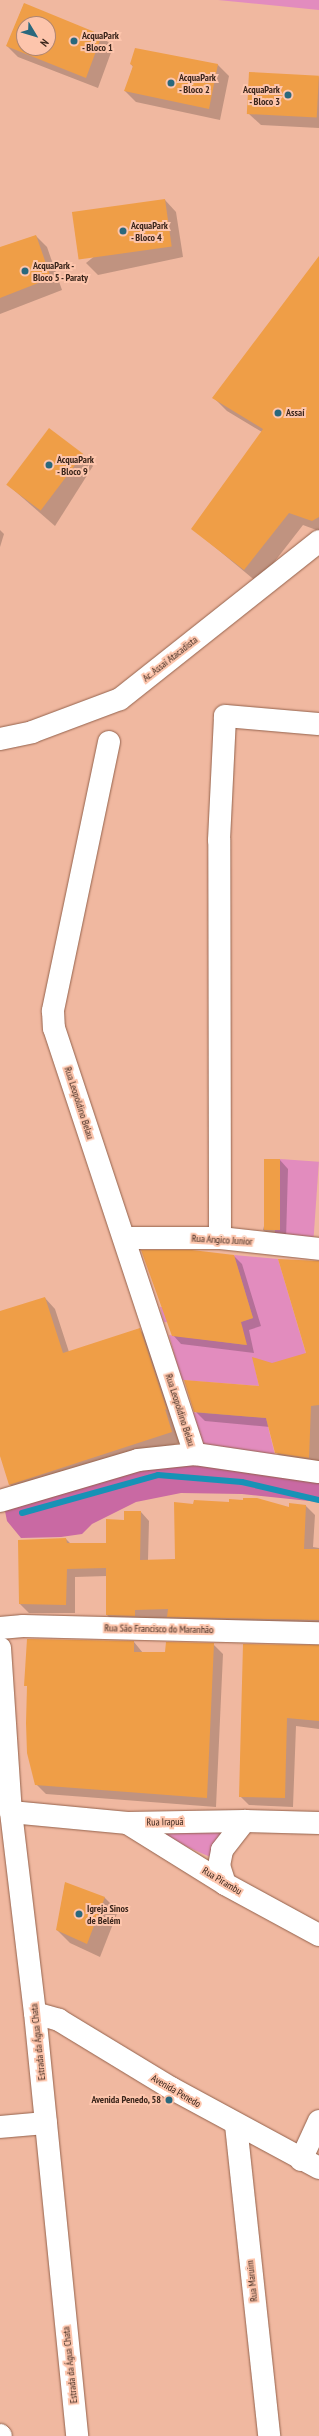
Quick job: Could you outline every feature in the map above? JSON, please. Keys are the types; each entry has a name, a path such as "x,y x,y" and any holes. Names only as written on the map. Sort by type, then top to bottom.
{"street":[{"name":"Ac. Assaí Atacadista","path":"0,739 32,732 120,699 319,541"},
{"path":"220,1238 219,840 225,716 319,724"},
{"name":"Rua Leopoldino Belau","path":"109,742 53,1011 54,1028 195,1454"},
{"name":"Rua Angico Junior","path":"124,1238 220,1238 319,1248"},
{"path":"0,1501 138,1460 195,1454 319,1472"},
{"name":"Rua São Francisco do Maranhão","path":"0,1628 22,1626 319,1633"},
{"name":"Estrada da Água Chata","path":"0,1650 11,1812 35,2013 77,2436"},
{"name":"Rua Irapuã","path":"11,1812 127,1823 245,1821 319,1823"},
{"path":"225,1884 219,1866 222,1850 245,1821"},
{"name":"Rua Pirambu","path":"127,1823 225,1884 319,1935"},
{"name":"Avenida Penedo","path":"35,2013 59,2020 236,2125 310,2164"},
{"path":"310,2164 319,2121"},
{"path":"0,2127 46,2123"},
{"name":"Rua Maruim","path":"236,2125 269,2436"}],"shaded area":[{"path":"218,0 319,0 319,10"},
{"path":"280,1159 319,1162 313,1242 274,1239"},
{"path":"234,1255 278,1259 310,1367 282,1367 253,1359 259,1386 181,1380 169,1335 246,1345 242,1327 164,1322 160,1307 235,1312 238,1323 253,1318"},
{"path":"190,1412 266,1418 275,1455 199,1446"},
{"path":"164,1462 216,1464 319,1479 319,1502 242,1494 181,1493 136,1502 92,1524 82,1534 61,1537 21,1538 7,1521 5,1511"},
{"path":"156,1825 223,1831 219,1861 161,1835"}],"building":[{"name":"AcquaPark - Bloco 1","path":"24,3 56,16 19,16"},
{"name":"AcquaPark - Bloco 1","path":"56,16 102,35 86,78 31,56 56,56"},
{"name":"AcquaPark - Bloco 1","path":"16,22 16,50 6,46"},
{"name":"AcquaPark - Bloco 2","path":"135,48 218,64 209,109 124,91 133,66 130,64"},
{"name":"AcquaPark - Bloco 3","path":"249,72 319,76 317,118 247,114"},
{"name":"AcquaPark - Bloco 4","path":"165,199 172,247 79,260 72,212"},
{"name":"AcquaPark - Bloco 5 - Paraty","path":"36,235 51,278 0,298 0,247"},
{"name":"Assaí","path":"319,256 319,517 312,521 289,513 244,570 191,529 263,429 212,398"},
{"name":"AcquaPark - Bloco 9","path":"49,428 83,454 41,511 6,485"},
{"path":"264,1159 280,1159 280,1230 264,1230"},
{"path":"141,1250 192,1250 234,1255 253,1318 241,1322 247,1345 172,1336"},
{"path":"278,1259 319,1261 319,1405 311,1406 309,1458 275,1453 266,1418 194,1412 184,1380 259,1386 252,1357 272,1363 306,1353"},
{"path":"45,1297 63,1353 140,1328 167,1410 165,1409 172,1432 9,1485 0,1456 0,1311"},
{"path":"243,1498 257,1498 289,1507 289,1503 306,1505 304,1549 319,1549 319,1620 167,1617 168,1609 135,1610 135,1616 106,1615 106,1568 67,1569 66,1605 19,1604 18,1540 66,1538 67,1543 106,1543 106,1519 124,1520 124,1511 141,1511 140,1560 175,1559 174,1502 193,1504 194,1500 229,1502 229,1499 243,1500"},
{"path":"27,1639 134,1641 134,1652 165,1652 166,1642 214,1643 207,1798 35,1785 27,1753 27,1686 24,1686"},
{"path":"243,1644 319,1645 319,1721 287,1718 285,1798 239,1797"},
{"name":"Igreja Sinos de Belém","path":"65,1882 105,1897 87,1944 56,1930"}],"waterway":[{"path":"22,1513 158,1475 242,1482 319,1500"}],"place":[{"name":"AcquaPark - Bloco 1","path":"74,41"},
{"name":"AcquaPark - Bloco 2","path":"171,83"},
{"name":"AcquaPark - Bloco 3","path":"288,95"},
{"name":"AcquaPark - Bloco 4","path":"123,231"},
{"name":"AcquaPark - Bloco 5 - Paraty","path":"25,271"},
{"name":"Assaí","path":"278,413"},
{"name":"AcquaPark - Bloco 9","path":"49,465"},
{"name":"Igreja Sinos de Belém","path":"79,1914"},
{"name":"Avenida Penedo, 58","path":"169,2100"}]}
